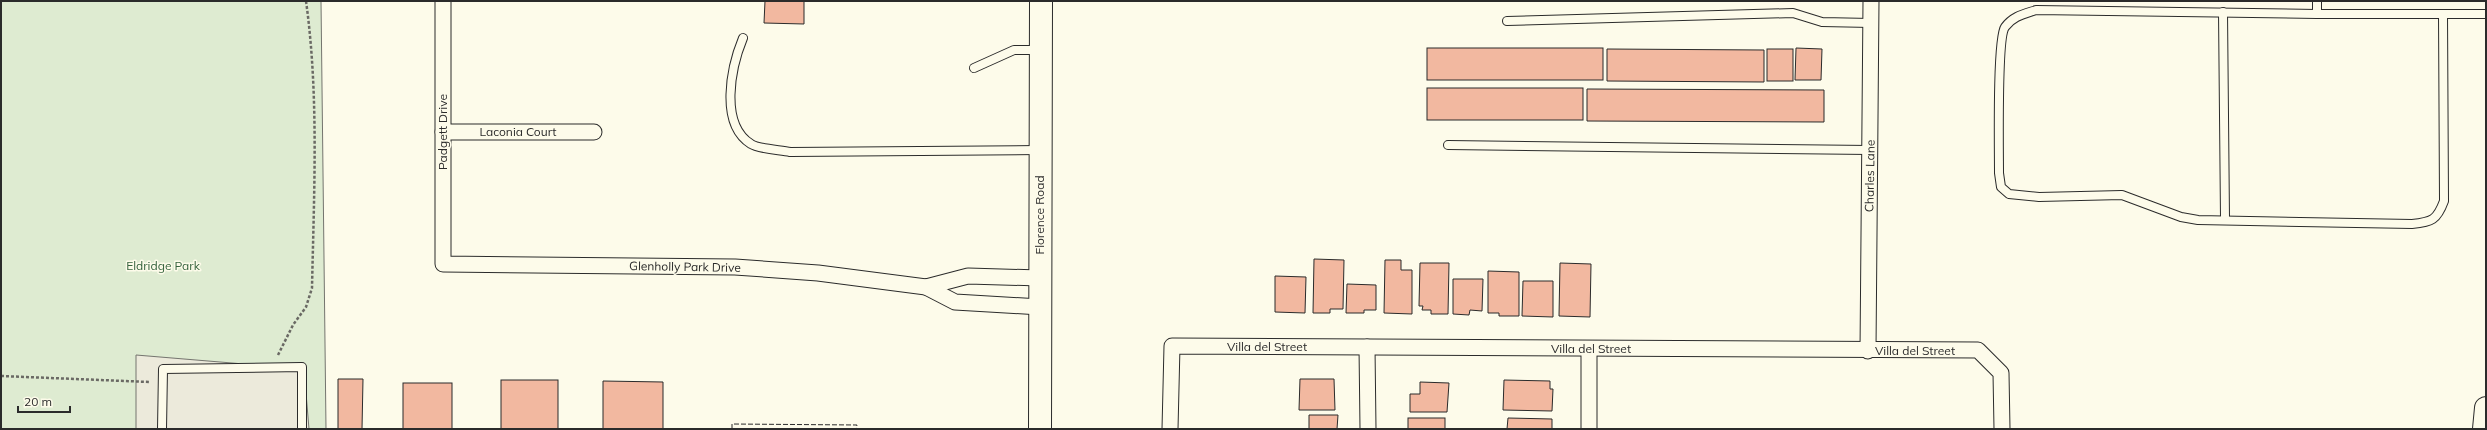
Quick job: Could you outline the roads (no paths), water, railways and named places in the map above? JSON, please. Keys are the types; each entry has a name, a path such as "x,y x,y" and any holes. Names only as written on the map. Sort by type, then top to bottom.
{"street":[{"name":"Padgett Drive","path":"443,1 443,264"},
{"name":"Florence Road","path":"1040,429 1041,1"},
{"name":"Charles Lane","path":"1868,351 1871,1"},
{"name":"Laconia Court","path":"443,132 594,132"},
{"name":"Glenholly Park Drive","path":"443,264 735,267 818,274 926,287 955,302 1040,307"},
{"name":"Glenholly Park Drive","path":"926,287 968,276 1040,278"},
{"name":"Villa del Street","path":"1170,429 1172,346 1868,351 1978,350 2001,373 2002,429"},
{"path":"1367,347 1368,429"},
{"path":"1589,349 1589,429"},
{"path":"2484,429 2486,408"}],"lane":[{"path":"2317,1 2317,14"},
{"path":"2443,15 2444,201 2439,214 2429,222 2412,224 2225,219 2198,220 2181,217 2122,195 2039,197 2009,194 2001,187 1999,173 2001,52 2004,28 2016,16 2036,10 2317,14 2486,14"},
{"path":"2223,12 2225,219"},
{"path":"1507,21 1792,13 1822,22 1871,22"},
{"path":"743,38 734,60 730,100 736,127 751,145 790,152 1040,150"},
{"path":"974,68 1014,50 1040,50"},
{"path":"1448,145 1870,150"},
{"path":"162,429 163,369 302,367 302,429"}],"park label":[{"name":"Eldridge Park","path":"163,266"}]}
